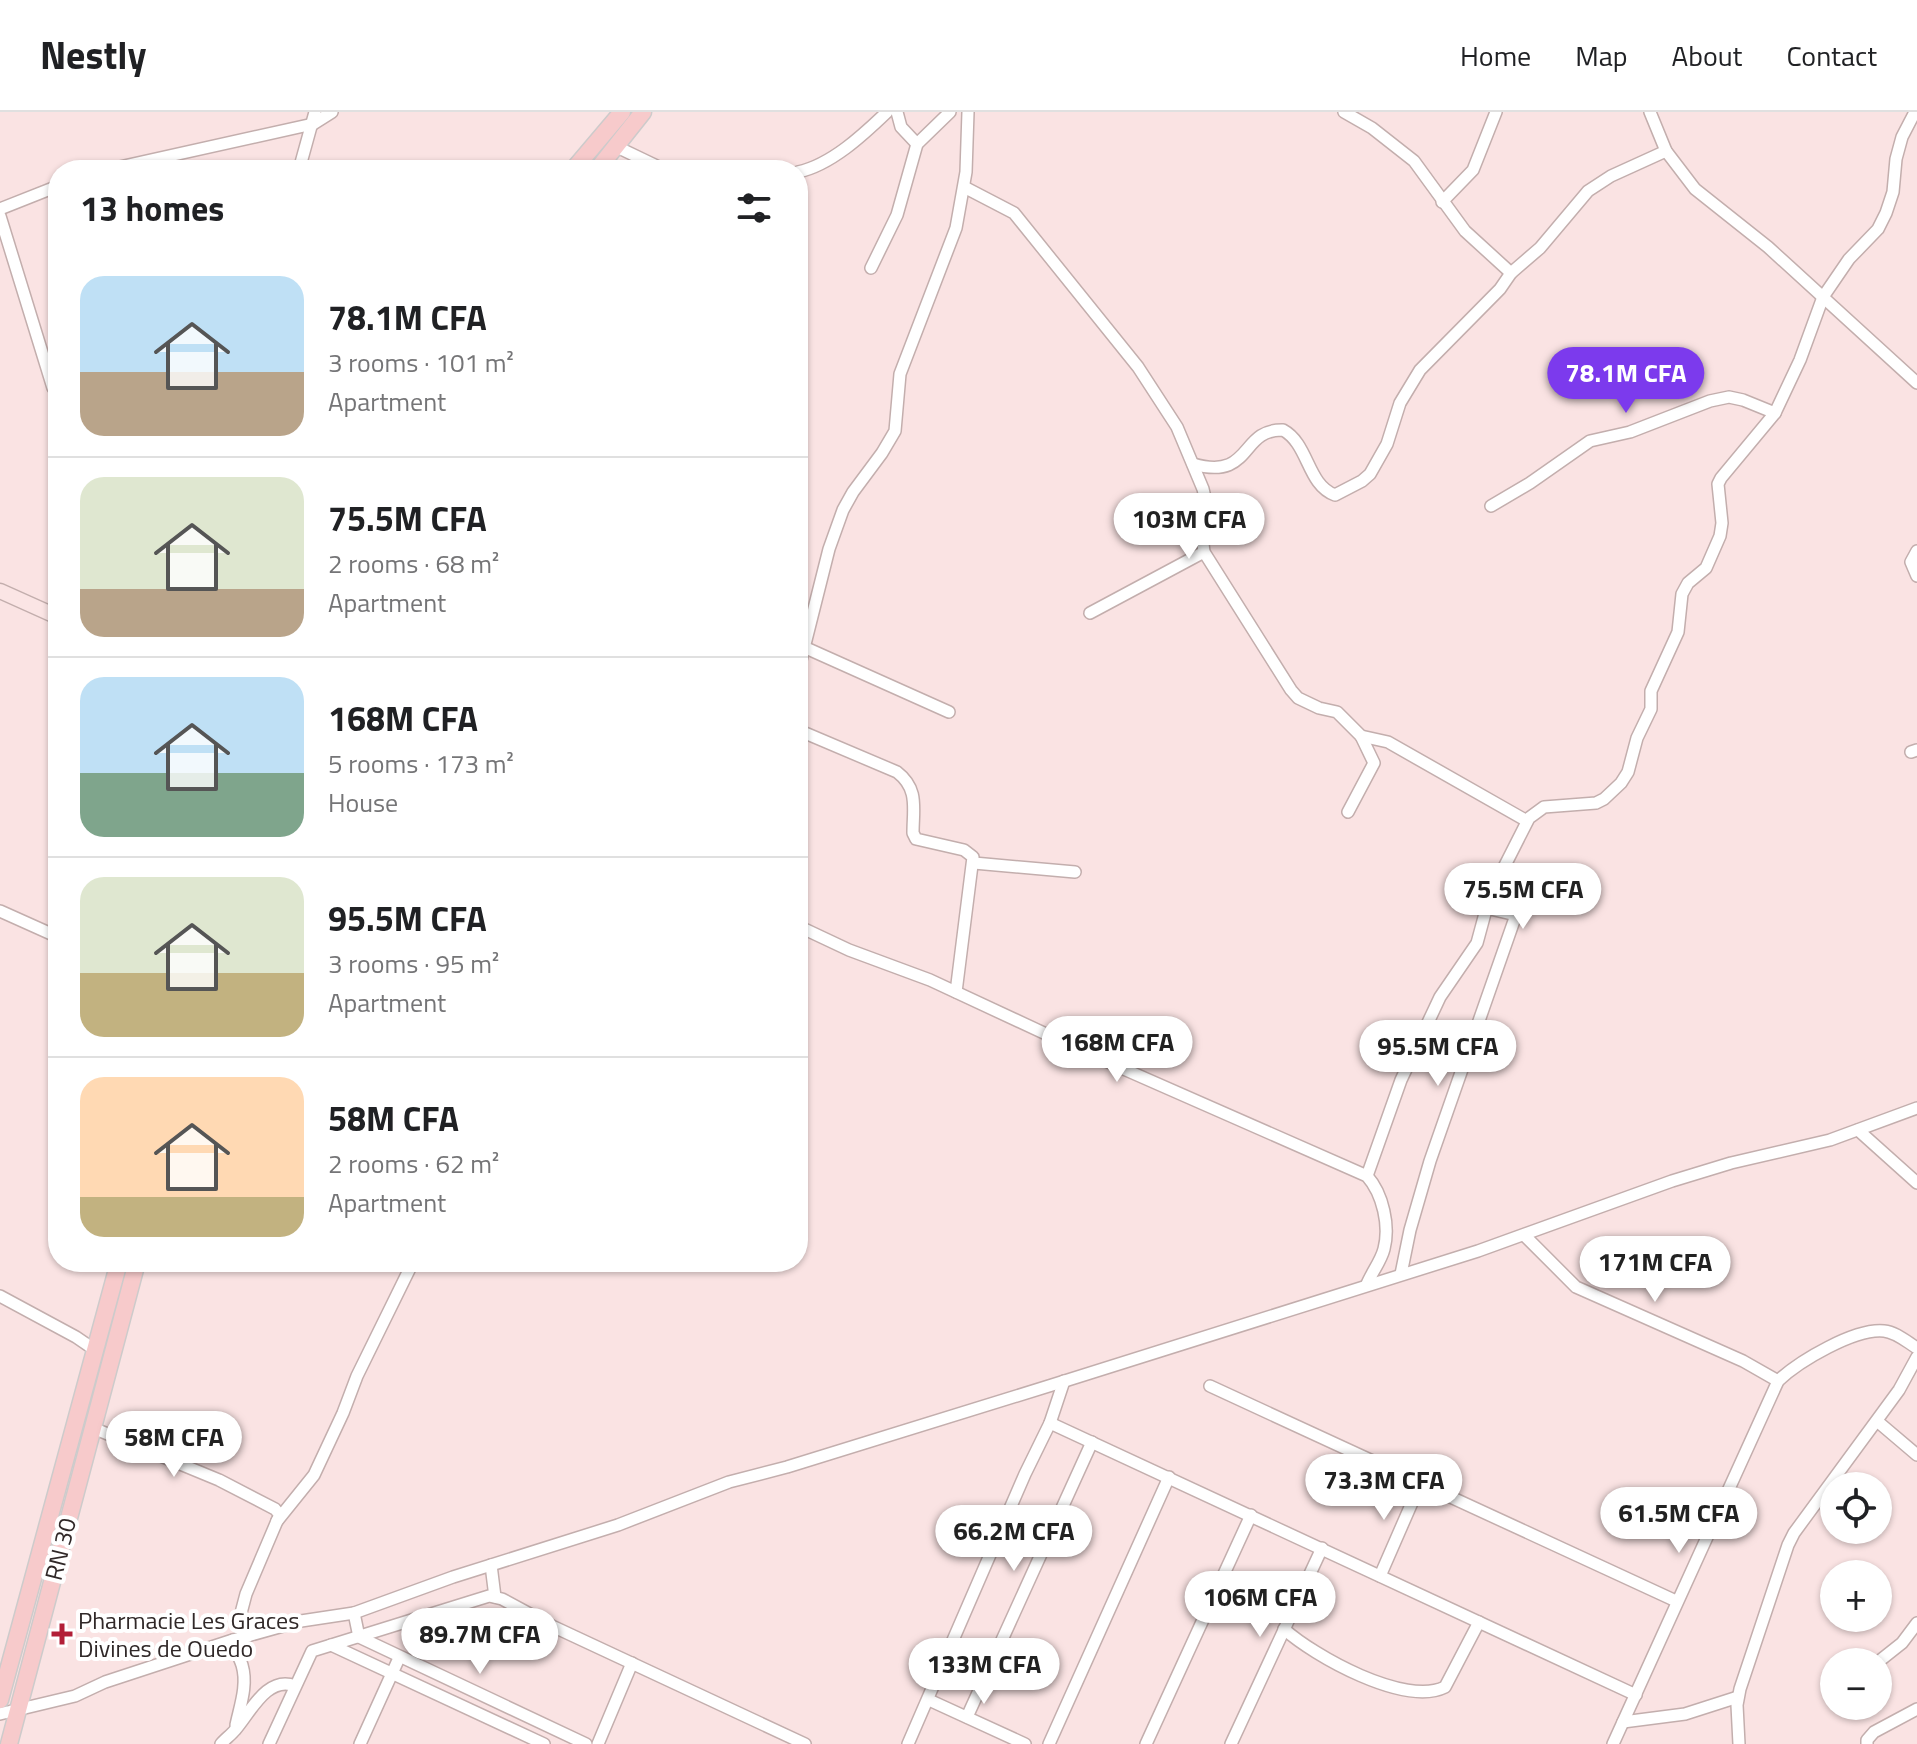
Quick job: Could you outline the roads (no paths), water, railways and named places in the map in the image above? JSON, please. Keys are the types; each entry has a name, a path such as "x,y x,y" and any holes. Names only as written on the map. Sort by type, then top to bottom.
{"main road":[{"path":"581,160 622,112"},
{"path":"606,160 643,112"},
{"name":"RN 30","path":"0,1700 116,1272"},
{"name":"RN 30","path":"9,1744 134,1272"}],"street":[{"path":"146,160 332,112"},
{"path":"808,170 887,112"},
{"path":"897,112 901,127 917,144"},
{"path":"871,268 897,215 917,144 950,112"},
{"path":"808,615 843,510 895,431 900,374 949,251 964,187 968,112"},
{"path":"1344,112 1372,128 1414,161 1465,231 1511,273"},
{"path":"1442,202 1473,170 1496,112"},
{"path":"1650,112 1666,151 1695,189 1768,247 1917,383"},
{"path":"1367,1176 1401,1080 1440,997 1477,943 1490,895 1527,821 1544,807 1596,803 1621,783 1628,772 1637,738 1651,709 1651,691 1678,632 1682,594 1688,583 1706,568 1720,536 1722,523 1718,491 1721,478 1775,413 1800,360 1823,297 1849,259 1878,229 1893,192 1902,137 1915,112"},
{"path":"302,160 314,118"},
{"path":"617,147 644,160"},
{"path":"1193,464 1209,469 1228,466 1267,433 1283,430 1293,437 1327,492 1335,495 1362,481 1370,474 1387,444 1400,403 1410,385 1456,332 1500,289 1511,273 1540,248 1588,191 1634,164 1666,151"},
{"path":"964,187 1007,209 1033,234 1138,367 1177,427 1206,497 1202,536 1204,552 1291,690 1298,698 1337,712 1361,736 1374,763 1348,812"},
{"path":"0,209 48,190"},
{"path":"0,216 48,372"},
{"path":"1491,506 1590,441 1630,432 1710,401 1729,397 1775,413"},
{"path":"1917,551 1911,562 1917,576"},
{"path":"1090,613 1204,552"},
{"path":"0,591 48,609"},
{"path":"808,649 949,712"},
{"path":"808,734 897,772 908,780 912,788 913,833 916,839 971,854 974,863 956,992"},
{"path":"1361,736 1388,742 1527,821"},
{"path":"974,863 1075,872"},
{"path":"1401,1274 1430,1161 1516,915 1532,889"},
{"path":"1486,908 1516,915"},
{"path":"0,911 48,933"},
{"path":"808,931 956,992 1367,1176 1373,1182 1386,1223 1383,1252 1367,1284"},
{"path":"0,1714 75,1696 105,1682 233,1640 301,1621 354,1613 618,1525 729,1482 1064,1381 1524,1235 1731,1163 1790,1151 1917,1108"},
{"path":"1858,1130 1917,1183"},
{"path":"1383,1252 1410,1230"},
{"path":"1524,1235 1568,1281 1584,1291 1743,1361 1778,1381"},
{"path":"277,1521 314,1475 357,1376 408,1272"},
{"path":"0,1296 95,1350"},
{"path":"1613,1744 1778,1381 1816,1353 1871,1332 1892,1333 1917,1348"},
{"path":"1739,1744 1738,1697 1788,1545 1899,1390 1917,1357"},
{"path":"908,1744 1050,1423 1064,1381"},
{"path":"1210,1386 1676,1601"},
{"path":"1877,1421 1917,1455"},
{"path":"1050,1423 1636,1695"},
{"path":"93,1428 219,1480 275,1509 280,1515 246,1594 241,1629 248,1636"},
{"path":"967,1717 1092,1442"},
{"path":"1049,1744 1169,1477"},
{"path":"1380,1576 1421,1482"},
{"path":"1146,1744 1251,1515"},
{"path":"1231,1744 1322,1548"},
{"path":"491,1565 495,1597"},
{"path":"269,1744 312,1651 479,1599 495,1597 805,1744"},
{"path":"354,1613 359,1637"},
{"path":"1284,1629 1320,1657 1347,1671 1421,1692 1445,1687 1479,1622"},
{"path":"1892,1651 1917,1623"},
{"path":"359,1637 586,1744"},
{"path":"233,1640 244,1682 235,1730"},
{"path":"331,1645 544,1744"},
{"path":"360,1744 399,1658"},
{"path":"598,1744 632,1663"},
{"path":"221,1744 273,1686 287,1683 295,1686"},
{"path":"1623,1722 1685,1714 1738,1697"},
{"path":"929,1700 1025,1744"},
{"path":"1867,1744 1874,1732 1917,1709"}],"place":[{"name":"Pharmacie Les Graces Divines de Ouedo","path":"62,1634"}]}
